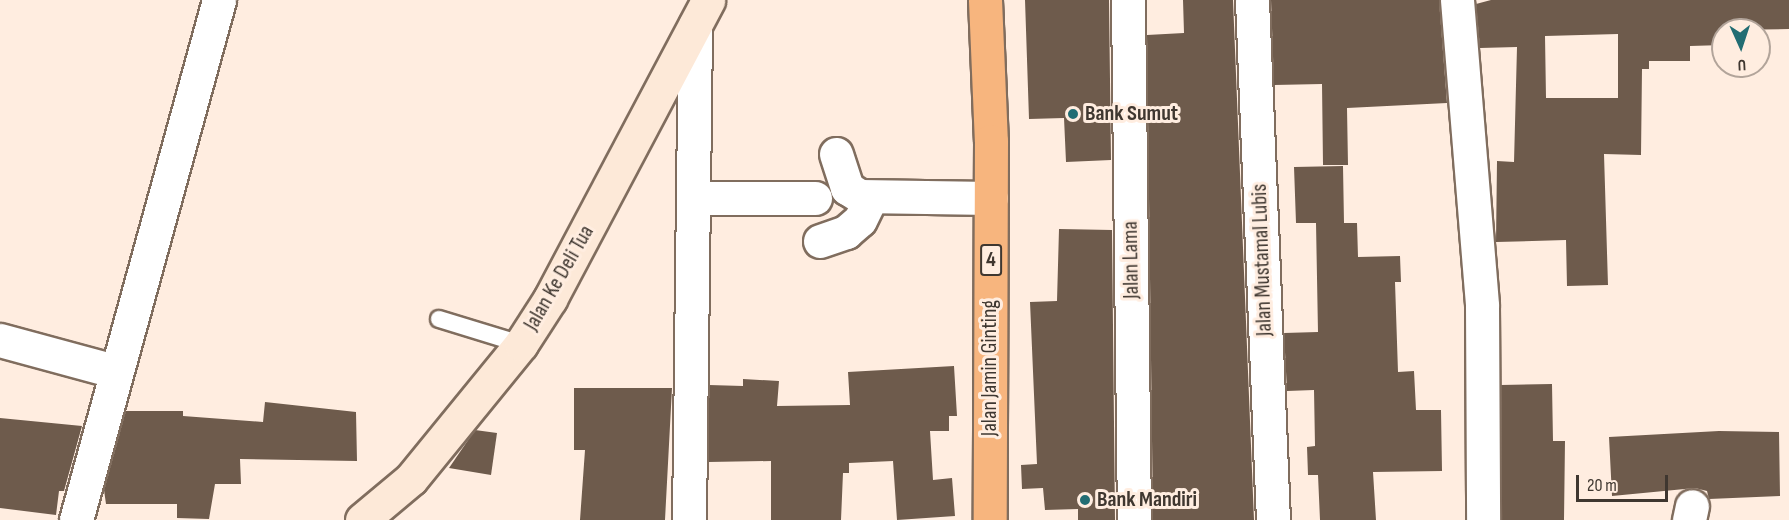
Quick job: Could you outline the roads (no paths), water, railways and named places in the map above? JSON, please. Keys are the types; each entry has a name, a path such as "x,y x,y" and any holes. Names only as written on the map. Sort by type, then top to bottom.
{"highway":[{"name":"Jalan Jamin Ginting","path":"985,0 991,198 990,520"}],"main road":[{"name":"Jalan Ke Deli Tua","path":"362,520 411,480 521,344 550,299 702,13"}],"street":[{"path":"76,520 114,371 219,0"},
{"name":"Jalan Lama","path":"1128,0 1134,520"},
{"name":"Jalan Mustamal Lubis","path":"1252,0 1273,520"},
{"path":"1457,0 1482,306 1483,520"},
{"path":"689,520 693,198 702,13"},
{"path":"836,154 847,188 871,197 991,198"},
{"path":"820,241 846,232 860,220 871,197"},
{"path":"693,198 815,198"},
{"path":"0,340 114,371"}],"lane":[{"path":"439,320 521,344"}],"place":[{"name":"Bank Sumut","path":"1073,114"},
{"name":"Bank Mandiri","path":"1085,500"}]}
